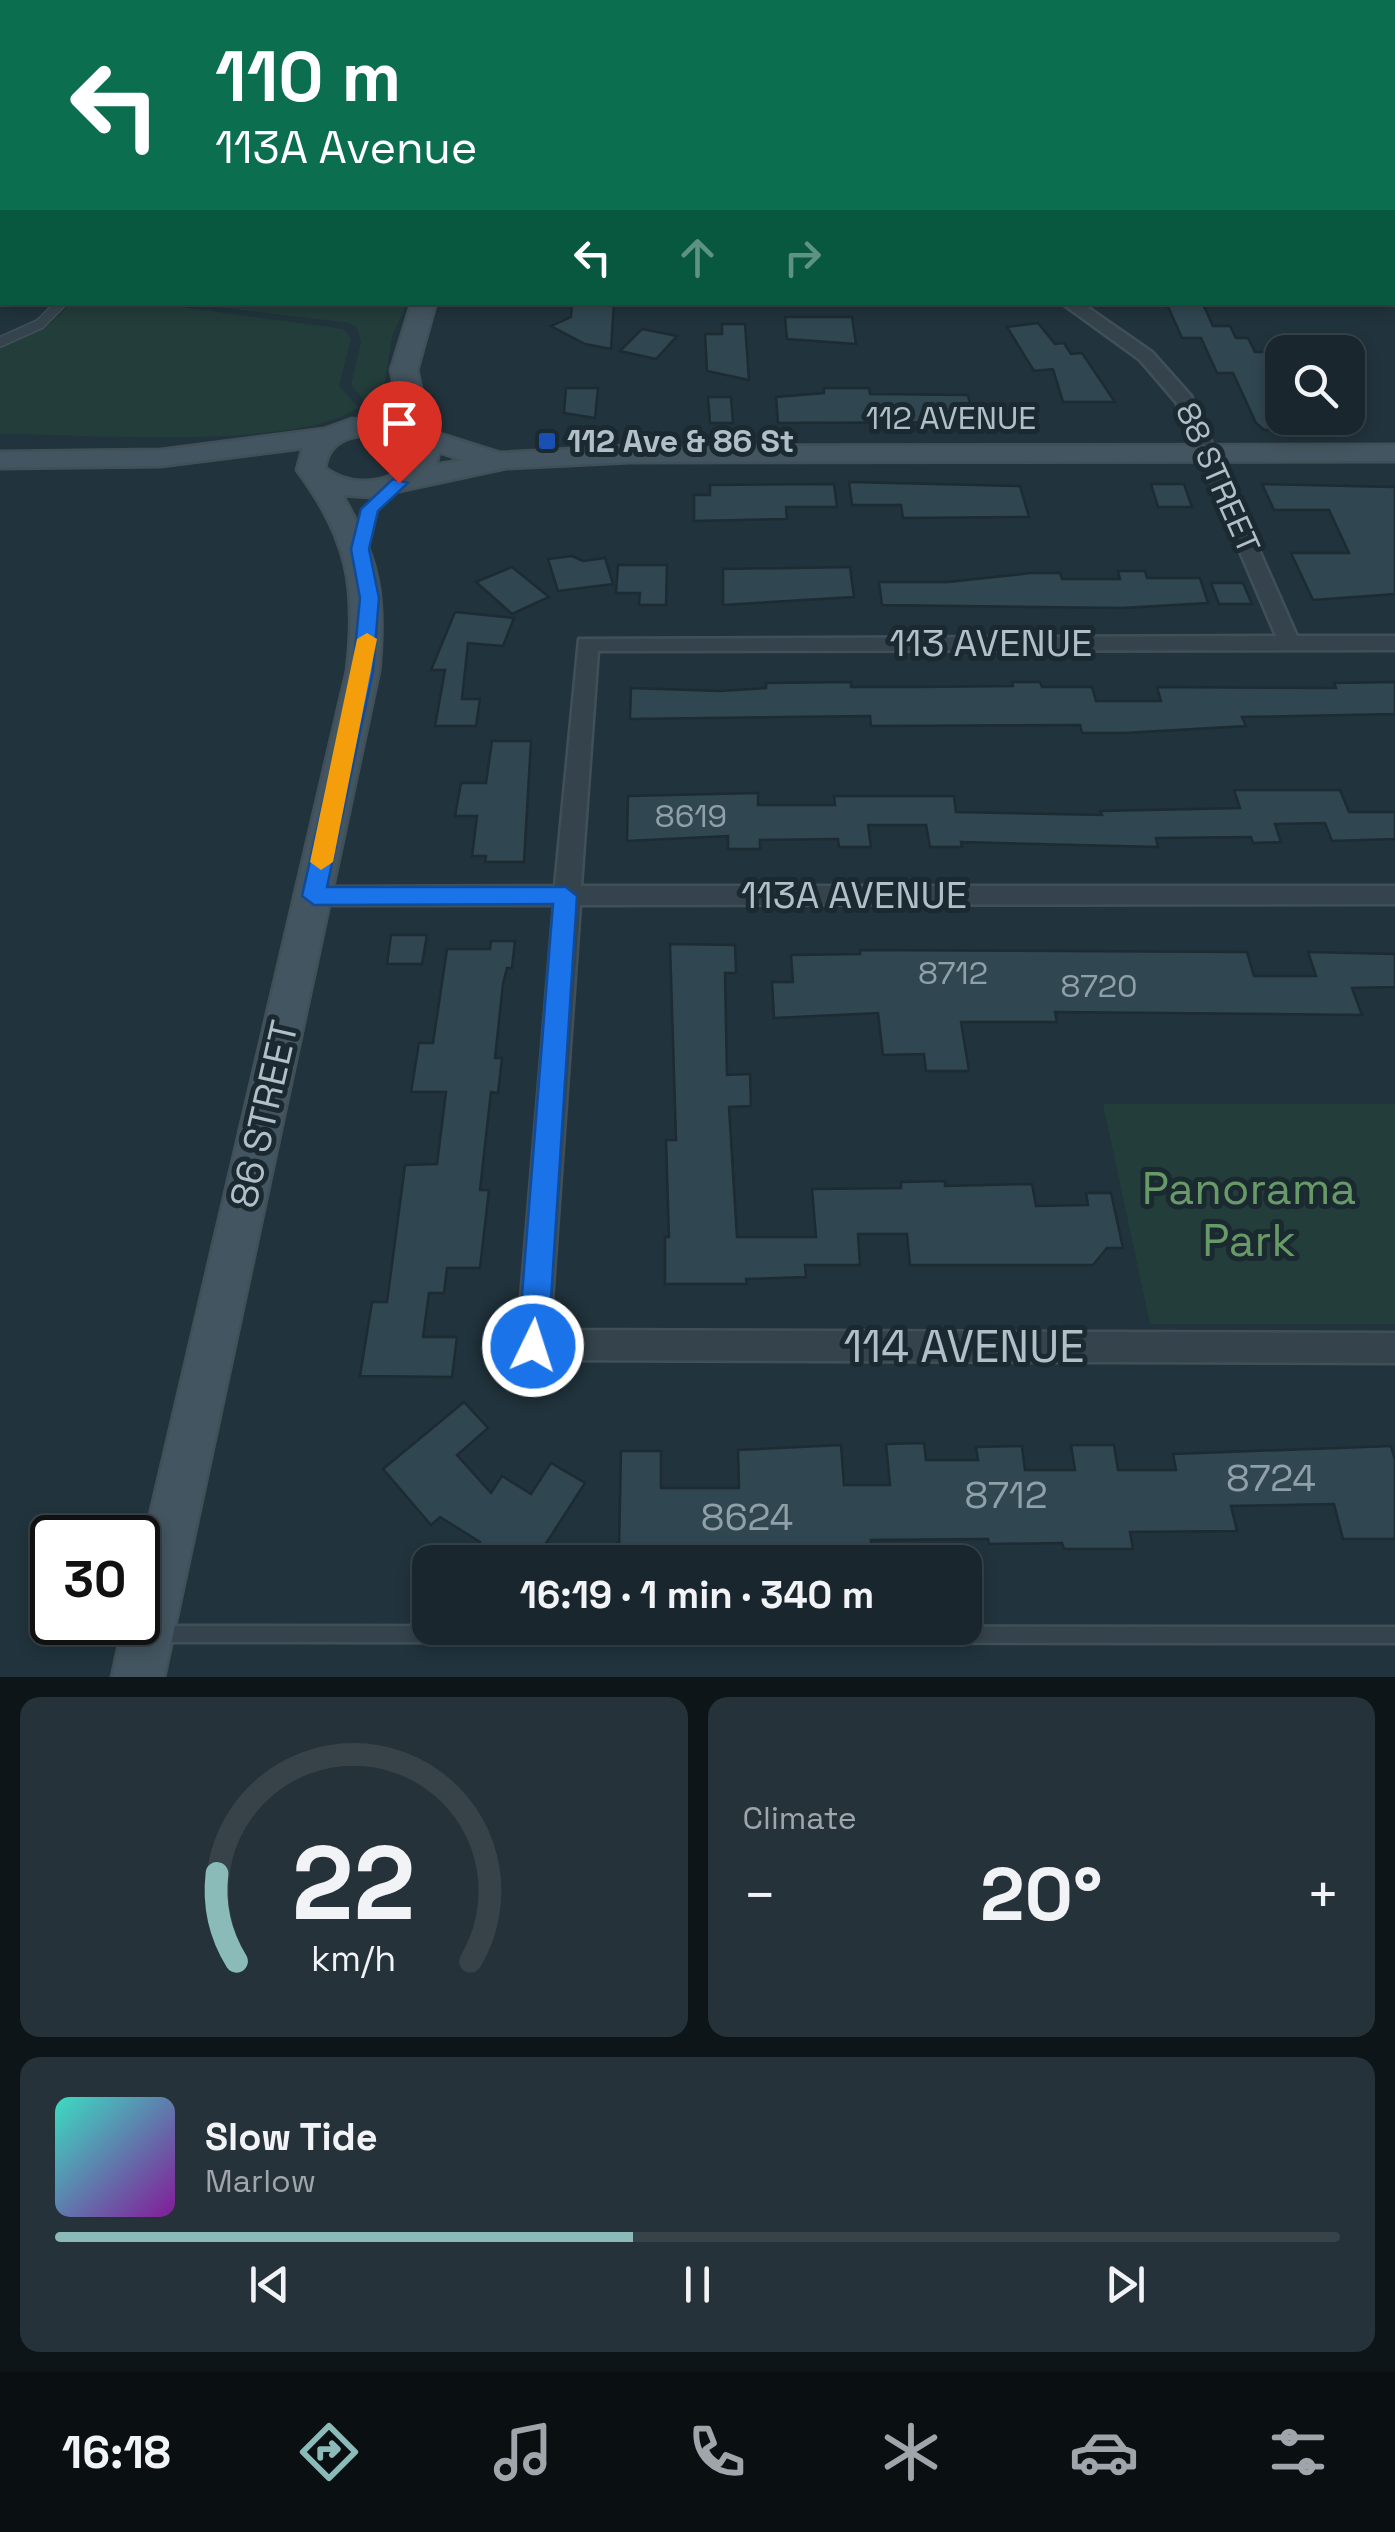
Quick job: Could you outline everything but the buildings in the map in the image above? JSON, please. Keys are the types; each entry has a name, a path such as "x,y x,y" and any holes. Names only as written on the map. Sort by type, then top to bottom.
{"street":[{"path":"360,549 370,509 426,460 404,385 406,355 423,305"},
{"name":"88 STREET","path":"1073,305 1120,336 1167,377 1185,400 1212,454 1289,642"},
{"path":"203,454 266,458 316,475 313,453 382,408 404,385"},
{"name":"112 AVENUE","path":"342,432 390,426 460,454 506,460"},
{"path":"0,460 104,460 203,454 342,432"},
{"name":"112 AVENUE","path":"316,475 358,488 506,460 630,454 1395,454"},
{"name":"86 STREET","path":"160,1577 363,671 369,598 360,549 316,475"},
{"name":"113 AVENUE","path":"566,896 587,644 1395,642"},
{"name":"113A AVENUE","path":"314,896 1395,894"},
{"name":"114 AVENUE","path":"566,896 533,1346 1395,1348"},
{"name":"86 STREET","path":"138,1677 145,1645"}],"lane":[{"path":"0,342 40,324 59,305"},
{"path":"160,1634 1395,1635"}],"green space":[{"path":"70,305 166,305 344,329 351,339 339,386 358,407 329,421 240,435 0,434 0,348 51,323"},
{"path":"200,305 406,305 392,337 383,394 376,404 365,401 351,385 361,342 357,328 349,323"},
{"name":"Panorama Park","path":"1103,1104 1395,1104 1395,1324 1150,1324"}],"slow traffic":[{"path":"321,862 367,639"}],"place":[{"name":"112 Ave & 86 St","path":"547,441"}],"route":[{"path":"399,483 370,509 360,549 368,575 369,598 363,671 314,896 566,896 533,1346"}]}
